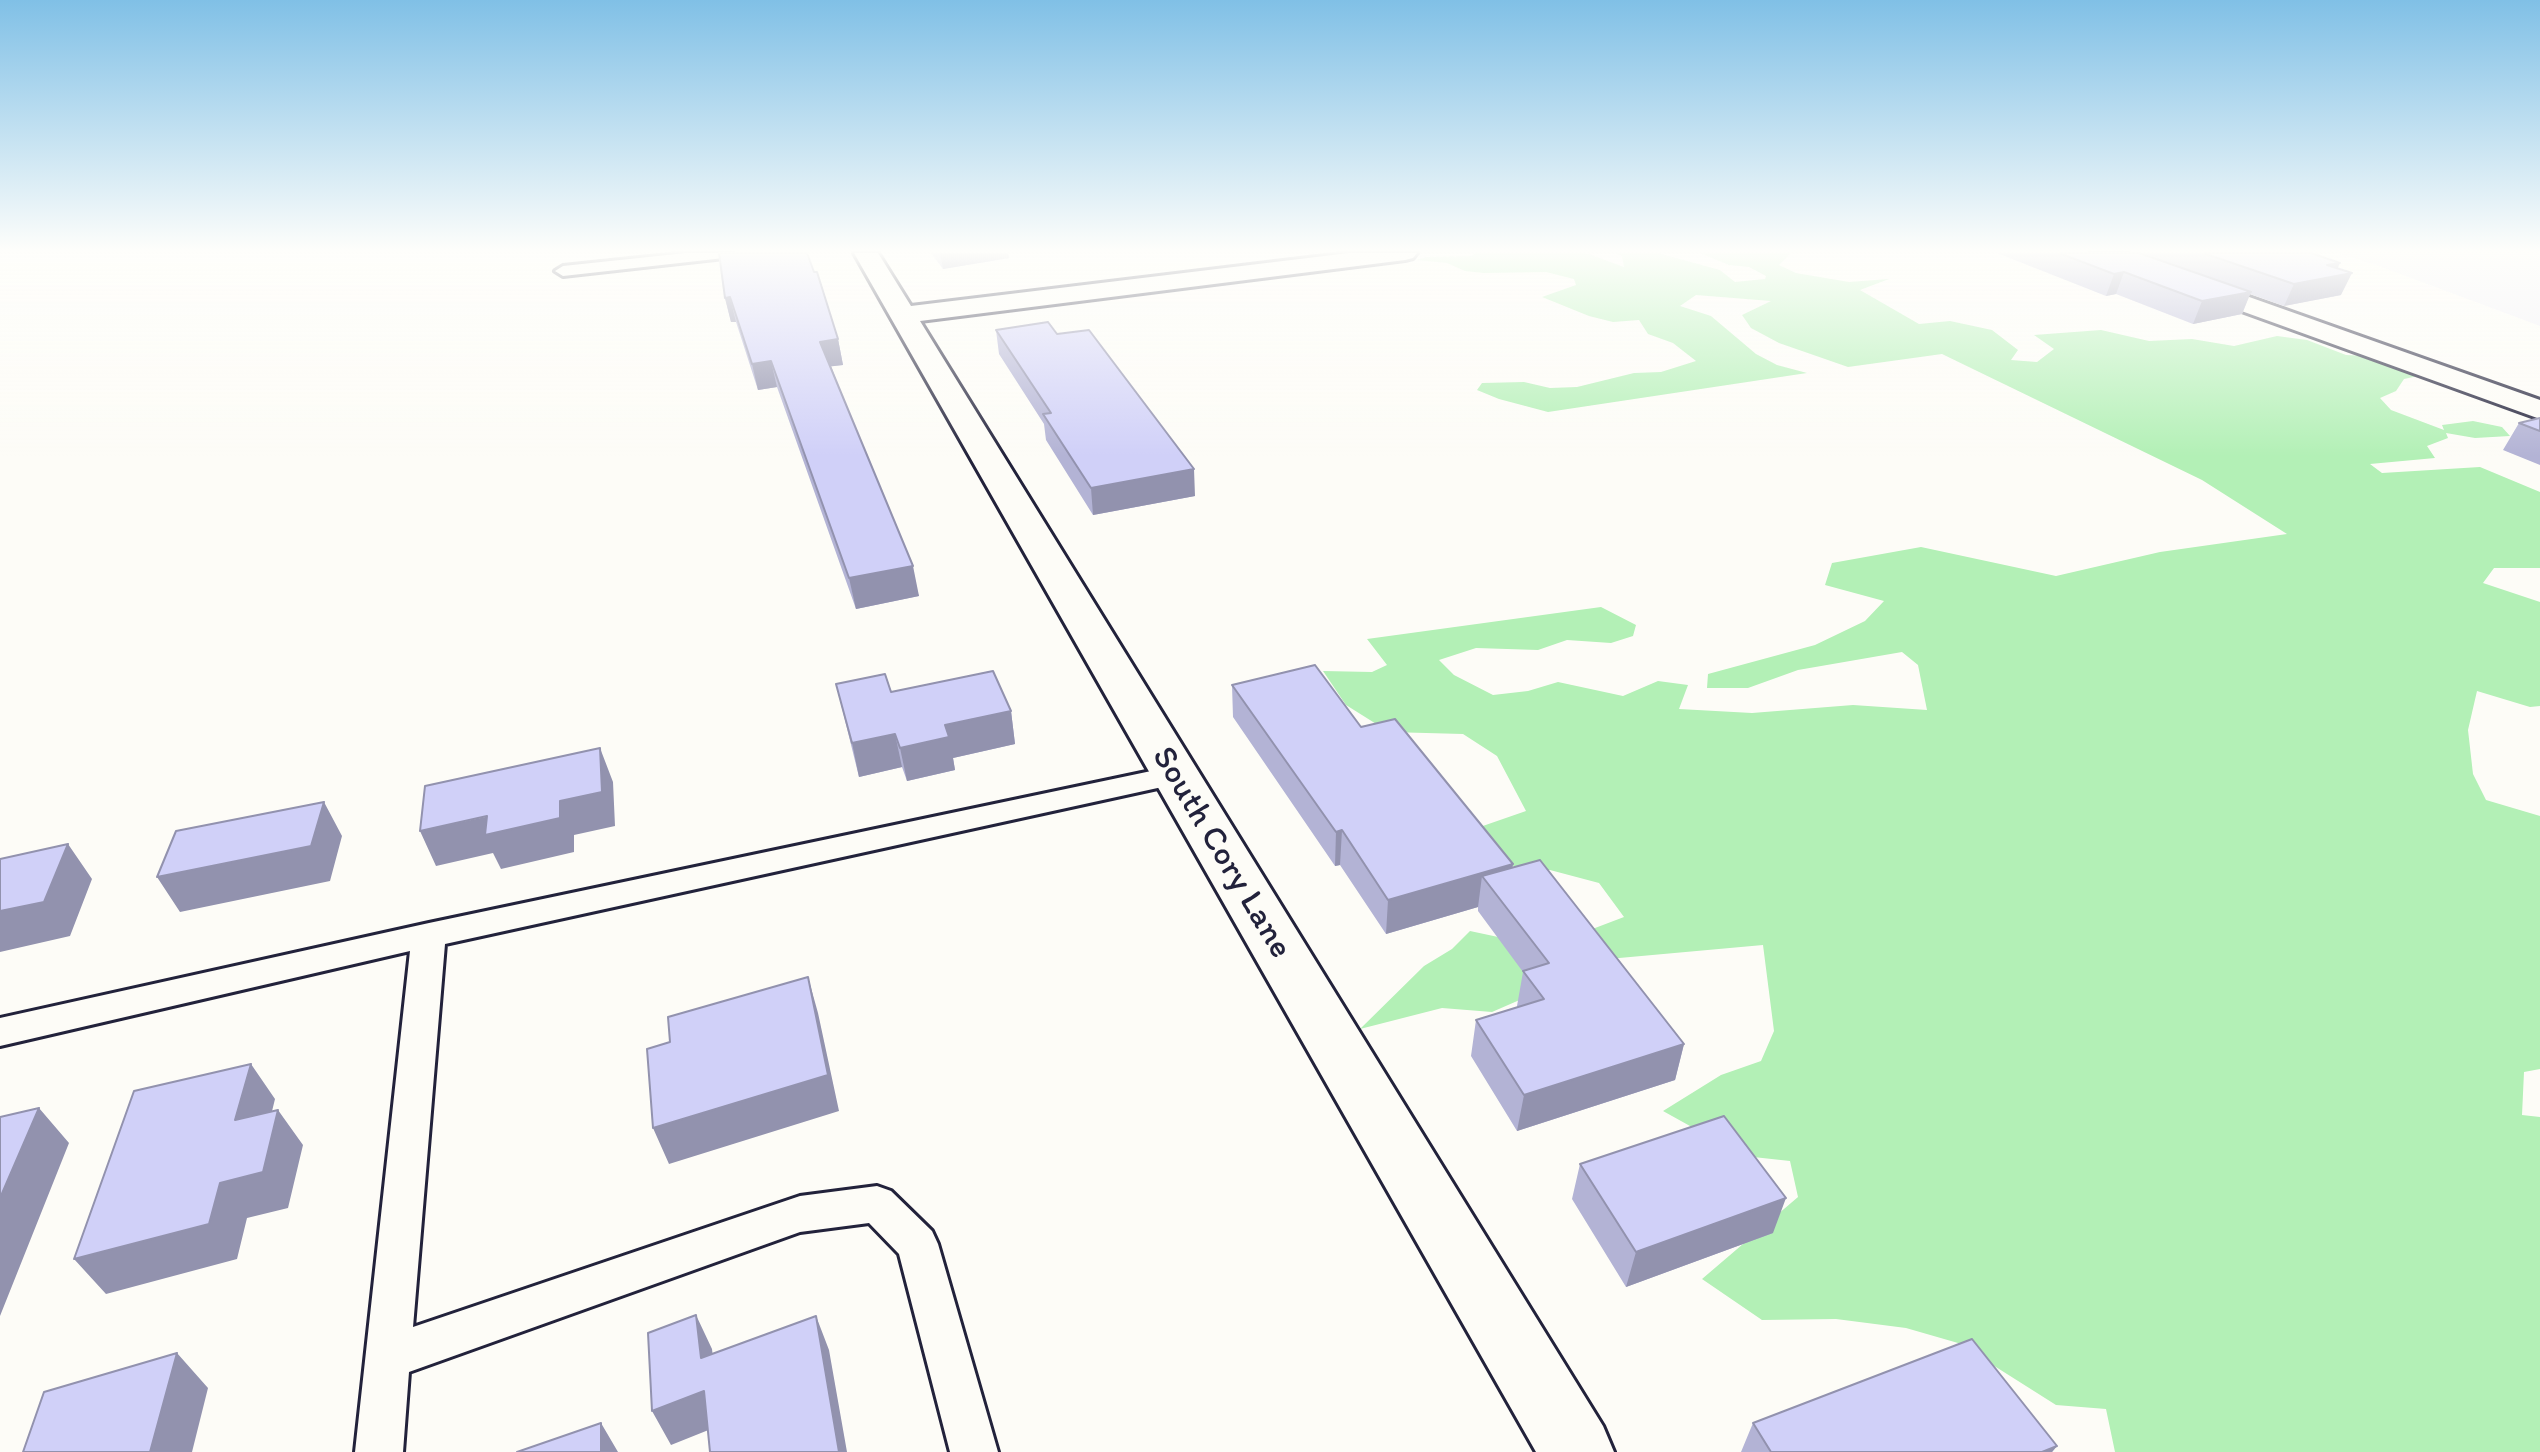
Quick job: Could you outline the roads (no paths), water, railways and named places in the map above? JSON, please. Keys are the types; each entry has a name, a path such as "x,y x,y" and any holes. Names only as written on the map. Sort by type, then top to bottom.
{"street":[{"name":"South Cory Lane","path":"908,321 1577,1452"},
{"path":"2292,321 2540,410"}],"lane":[{"path":"0,1032 429,935 1175,775"},
{"path":"379,1452 429,935"},
{"path":"390,1357 800,1214 877,1204 917,1244 974,1452"}]}
